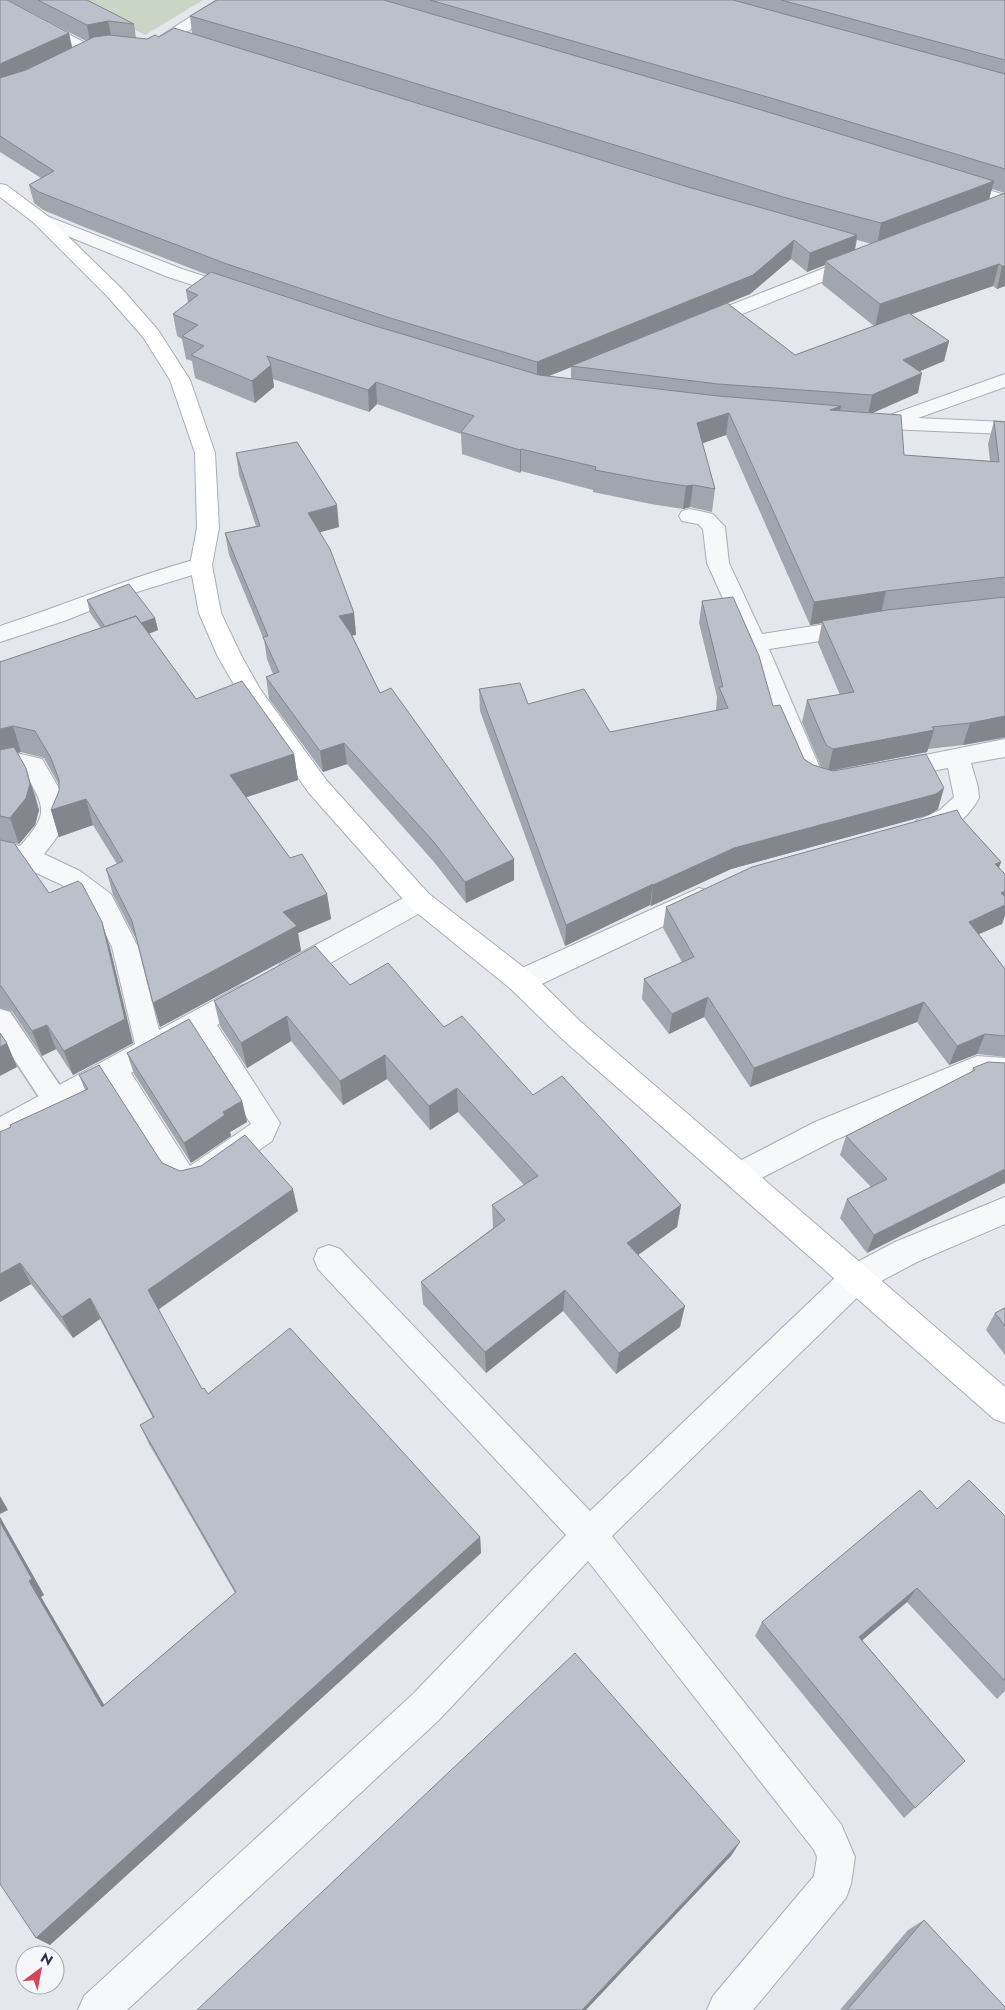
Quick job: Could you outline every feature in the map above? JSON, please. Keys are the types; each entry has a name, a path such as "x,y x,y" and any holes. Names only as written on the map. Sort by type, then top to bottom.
{"main road":[{"path":"0,189 39,218 115,293 151,334 180,380 205,453 208,528 201,565 210,613 230,657 251,694 318,787 420,901 521,981 572,1030 1005,1408"}],"street":[{"path":"131,48 150,50 227,0"},
{"path":"0,4 82,54 106,46"},
{"path":"170,36 188,42"},
{"path":"937,179 1005,203"},
{"path":"986,212 1005,203"},
{"path":"39,218 175,273 250,298"},
{"path":"682,331 873,252 849,246"},
{"path":"884,424 1005,380"},
{"path":"844,421 1005,428"},
{"path":"690,516 705,519 714,527 718,563 755,643 810,774 828,782 846,778"},
{"path":"0,634 56,616 132,586 201,565"},
{"path":"755,643 881,624"},
{"path":"874,773 1005,748"},
{"path":"900,834 938,824 962,805 967,798 966,787 957,757"},
{"path":"0,768 20,762 27,762 33,765 55,806 56,815 52,826 26,856"},
{"path":"0,852 26,856 72,878 102,901 125,947 150,1049"},
{"path":"521,981 722,886"},
{"path":"0,1131 420,901"},
{"path":"114,1069 180,1175 187,1179 197,1178 262,1132 266,1123 200,1022"},
{"path":"738,1176 825,1131 978,1068 1005,1070"},
{"path":"98,2010 426,1707 589,1535 855,1279 906,1252 1005,1210"},
{"path":"328,1259 589,1535 828,1837 836,1857 832,1884 726,2010"}],"lane":[{"path":"1,1019 56,1101"}],"green space":[{"path":"76,0 203,0 145,35"}],"building":[{"path":"0,0 7,0 69,33 0,64"},
{"path":"38,0 87,0 134,24 108,21 87,25"},
{"path":"217,0 384,0 758,109 994,181 881,223 783,197 314,52 190,16"},
{"path":"430,0 733,0 1005,74 1005,169 771,98"},
{"path":"781,0 1005,0 1005,60"},
{"path":"174,28 688,187 857,235 810,253 794,240 753,275 537,362 387,317 227,264 39,192 29,185 54,171 0,136 0,78 26,70 94,37 109,35 147,39 155,35 159,37"},
{"path":"1005,193 1005,266 999,264 880,304 825,261"},
{"path":"211,272 372,325 539,375 718,396 841,406 830,410 901,415 904,455 999,462 994,421 1005,422 1005,577 886,591 814,602 729,413 697,423 715,489 653,481 595,470 596,467 520,450 461,432 474,416 376,382 368,390 267,356 271,365 252,381 191,355 204,346 182,336 198,325 173,314 198,295 186,290"},
{"path":"727,303 795,355 909,313 949,341 903,360 922,373 872,395 718,384 571,366"},
{"path":"297,442 337,505 308,513 330,549 354,613 339,616 350,632 380,693 391,688 514,859 465,882 433,841 344,743 320,751 266,677 279,672 263,637 268,636 225,533 260,526 236,453"},
{"path":"129,584 155,618 141,623 136,616 105,627 87,600"},
{"path":"733,597 759,656 773,706 780,705 804,759 813,765 833,771 926,754 944,788 936,794 734,848 566,925 479,689 520,683 528,704 584,689 610,732 728,708 719,687 723,687 702,601"},
{"path":"1005,597 1005,716 970,723 932,727 934,730 833,749 826,745 807,700 854,692 822,621 887,610"},
{"path":"136,616 196,699 242,681 294,754 230,775 290,858 302,854 327,894 283,912 297,926 153,1003 132,921 106,869 123,861 86,799 51,810 59,791 59,780 51,758 35,731 13,726 0,729 0,662"},
{"path":"14,747 26,768 30,784 26,798 10,818 0,816 0,750"},
{"path":"957,810 962,819 1001,862 995,864 1005,874 1005,891 1001,893 1005,897 1005,905 969,922 1005,969 1005,1036 985,1034 957,1046 924,1002 754,1068 708,997 672,1014 644,979 694,957 666,907 752,867"},
{"path":"0,840 14,843 49,893 78,881 82,884 102,922 125,1019 64,1051 47,1025 32,1031 0,986"},
{"path":"315,946 350,985 388,963 444,1027 462,1016 533,1095 562,1076 681,1205 627,1243 685,1306 619,1353 565,1290 485,1352 421,1282 505,1220 492,1205 538,1176 457,1088 429,1106 385,1055 340,1081 287,1016 241,1043 214,1001"},
{"path":"189,1019 242,1101 223,1112 225,1115 184,1143 127,1053"},
{"path":"0,1033 7,1043 0,1047"},
{"path":"988,1062 1005,1063 1005,1169 874,1235 847,1199 887,1179 846,1136 975,1070 973,1068"},
{"path":"99,1065 162,1163 180,1171 201,1166 245,1135 293,1189 148,1290 202,1389 204,1388 208,1394 290,1328 480,1537 36,1938 0,1884 0,1522 32,1579 29,1581 102,1707 236,1592 140,1425 154,1417 90,1298 62,1317 20,1263 0,1274 0,1132 11,1127 10,1125 88,1089 79,1075"},
{"path":"1005,1308 1005,1326 995,1313"},
{"path":"969,1480 1005,1516 1005,1681 917,1588 859,1637 965,1761 915,1808 762,1622 920,1490 937,1509"},
{"path":"575,1653 740,1842 582,2010 197,2010"},
{"path":"924,1920 1005,2007 1005,2010 847,2010"}]}
